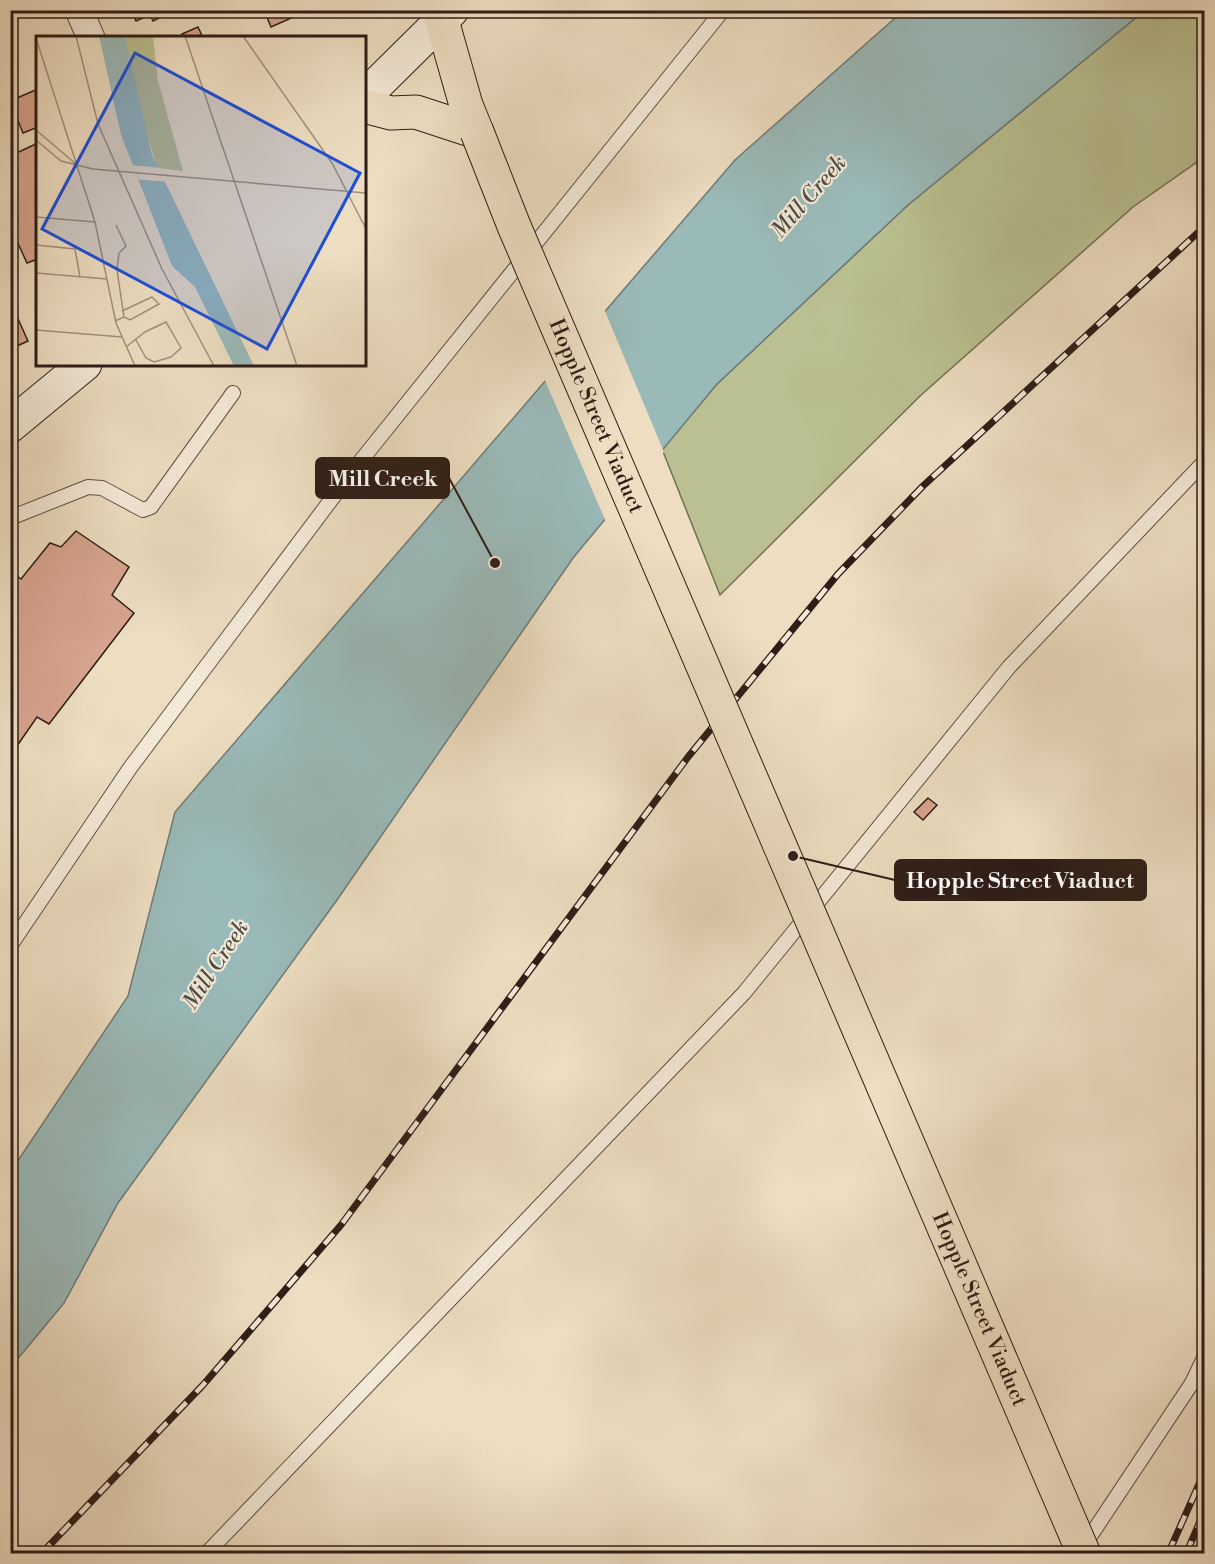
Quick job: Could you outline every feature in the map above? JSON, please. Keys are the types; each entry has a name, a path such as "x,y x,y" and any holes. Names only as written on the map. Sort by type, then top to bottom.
{"main road":[{"path":"366,95 445,13"},
{"name":"Hopple Street Viaduct","path":"445,13 465,120 519,237 1084,1554"},
{"path":"366,106 392,113 416,112 465,120"},
{"path":"10,426 83,366"}],"street":[{"path":"79,10 90,36"}],"lane":[{"path":"10,946 130,768 355,468 723,10"},
{"path":"10,518 88,487 102,488 142,510 151,507 233,393"},
{"path":"206,1554 744,993 1010,667 1204,462"},
{"path":"1078,1554 1101,1523 1192,1383 1204,1358"}],"green space":[{"path":"1144,11 1204,11 1204,157 1133,207 920,396 720,595 662,449 717,384 908,205"}],"water":[{"path":"903,11 1144,11 908,205 717,384 573,558 337,900 118,1203 64,1303 11,1367 11,1171 128,996 175,812 735,160"}],"pier":[{"path":"604,309 664,452 606,522 544,378"}],"building":[{"path":"131,10 175,10 153,21 150,15 136,21"},
{"path":"264,10 307,10 307,11 271,27"},
{"path":"198,27 202,36 182,36 182,34"},
{"path":"36,90 36,128 23,133 10,101"},
{"path":"36,144 36,262 27,263 10,226 10,222 18,218 10,201 10,156"},
{"path":"10,301 28,341 10,349"},
{"path":"76,531 129,567 112,595 134,613 49,724 37,717 10,756 10,571 21,579 50,543 61,547"},
{"path":"928,798 937,805 923,820 914,812"}],"railway":[{"path":"41,1554 203,1385 341,1225 688,757 838,574 923,486 1204,227"},
{"path":"1168,1554 1204,1473"},
{"path":"1186,1554 1204,1512"},
{"path":"1201,1554 1204,1547"}],"place":[{"name":"Mill Creek","path":"495,563"},
{"name":"Hopple Street Viaduct","path":"793,856"}]}
